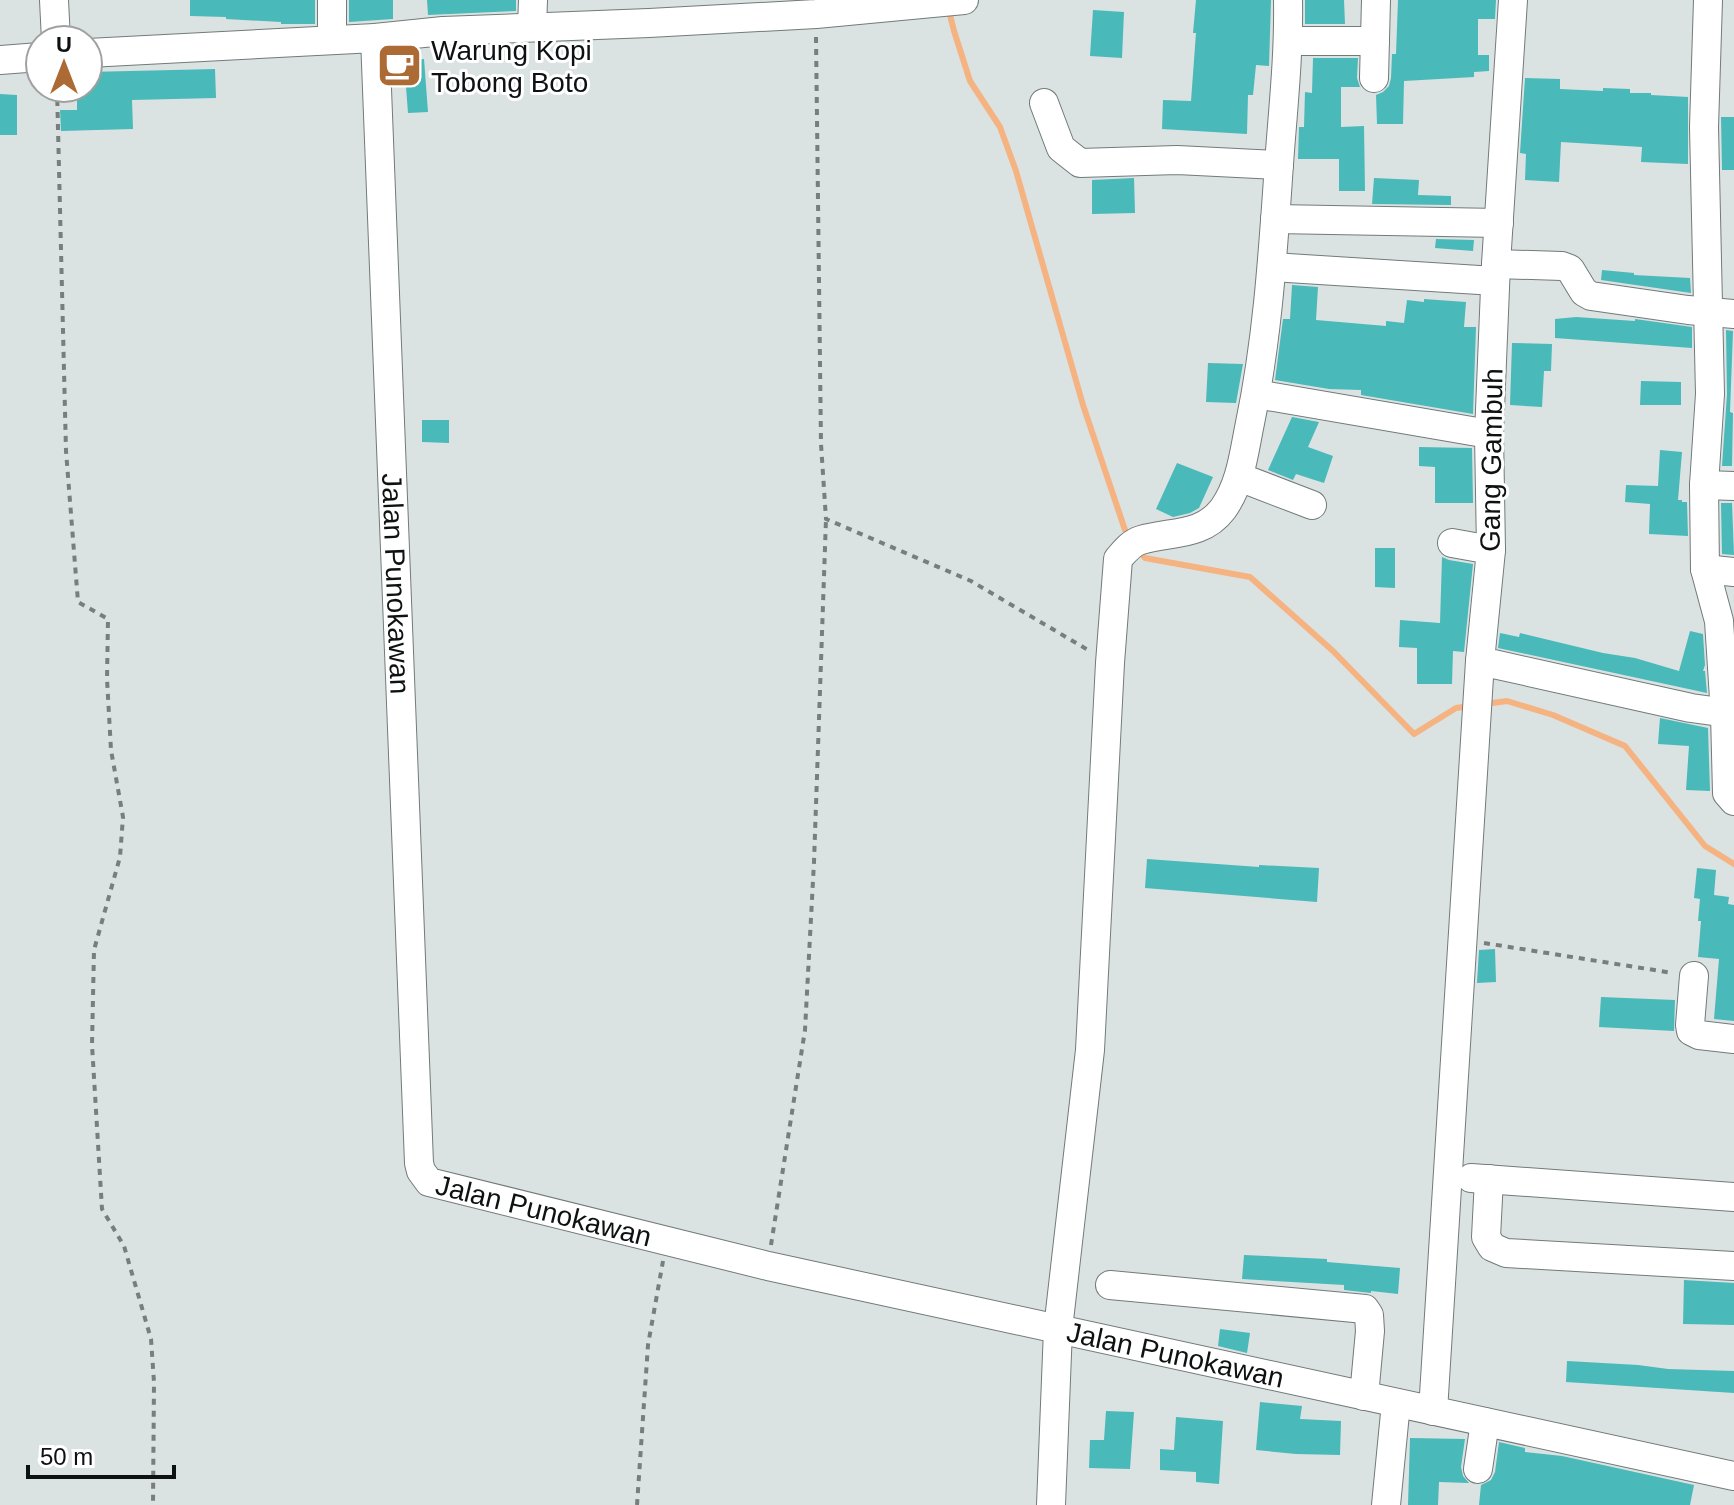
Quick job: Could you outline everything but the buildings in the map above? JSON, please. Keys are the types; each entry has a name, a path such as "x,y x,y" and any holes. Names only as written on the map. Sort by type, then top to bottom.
{"street":[{"path":"54,0 55,24"},
{"path":"332,0 332,40"},
{"path":"104,52 375,38 443,31 532,14 816,14 962,0"},
{"path":"1051,1505 1058,1329 1090,1050 1118,559 1134,544 1191,532 1209,523 1223,509 1239,477 1256,394 1272,267 1289,41 1288,0"},
{"path":"1374,78 1376,0"},
{"name":"Gang Gambuh","path":"1433,1411 1477,705 1491,550 1489,434 1513,0"},
{"path":"1708,0 1704,127 1721,313 1722,394 1704,485 1705,569 1719,621 1729,714 1727,793 1734,801"},
{"name":"Jalan Punokawan","path":"375,38 421,1171 429,1182 768,1266 1734,1476"},
{"path":"1289,41 1375,41"},
{"path":"0,60 24,58"},
{"path":"1044,103 1061,148 1080,163 1177,160 1279,165"},
{"path":"1275,219 1499,223"},
{"path":"1272,267 1496,272 1562,266 1570,269 1584,292 1591,296 1721,313"},
{"path":"1256,394 1489,434"},
{"path":"1239,477 1312,505"},
{"path":"1704,485 1734,486"},
{"path":"1452,543 1491,550"},
{"path":"1705,569 1734,572"},
{"path":"1480,661 1729,714"},
{"path":"1694,976 1691,1031 1699,1035 1734,1039"},
{"path":"1734,1197 1478,1179 1486,1237 1492,1247 1506,1253 1734,1266"},
{"path":"1110,1285 1365,1309 1369,1315 1370,1331 1364,1396"},
{"path":"1386,1505 1396,1403"},
{"path":"1478,1469 1485,1422"}],"path":[{"path":"768,1266 805,1030 814,862 826,519 821,444 816,14"},
{"path":"57,104 66,451 78,602 108,619 111,750 123,817 120,857 94,950 92,1045 102,1209 124,1246 151,1339 154,1382 153,1505"},
{"path":"826,519 971,581 1110,663"},
{"path":"1462,940 1694,976"},
{"path":"637,1505 648,1345 666,1242"}],"waterway":[{"path":"948,7 970,81 1000,127 1016,171 1083,405 1129,536"},
{"path":"1138,548 1145,558 1250,577 1333,651 1414,734 1456,708 1470,706"},
{"path":"1485,704 1507,701 1553,715 1625,746 1705,846 1734,864"}],"place":[{"name":"Warung Kopi Tobong Boto","path":"400,66"}]}
